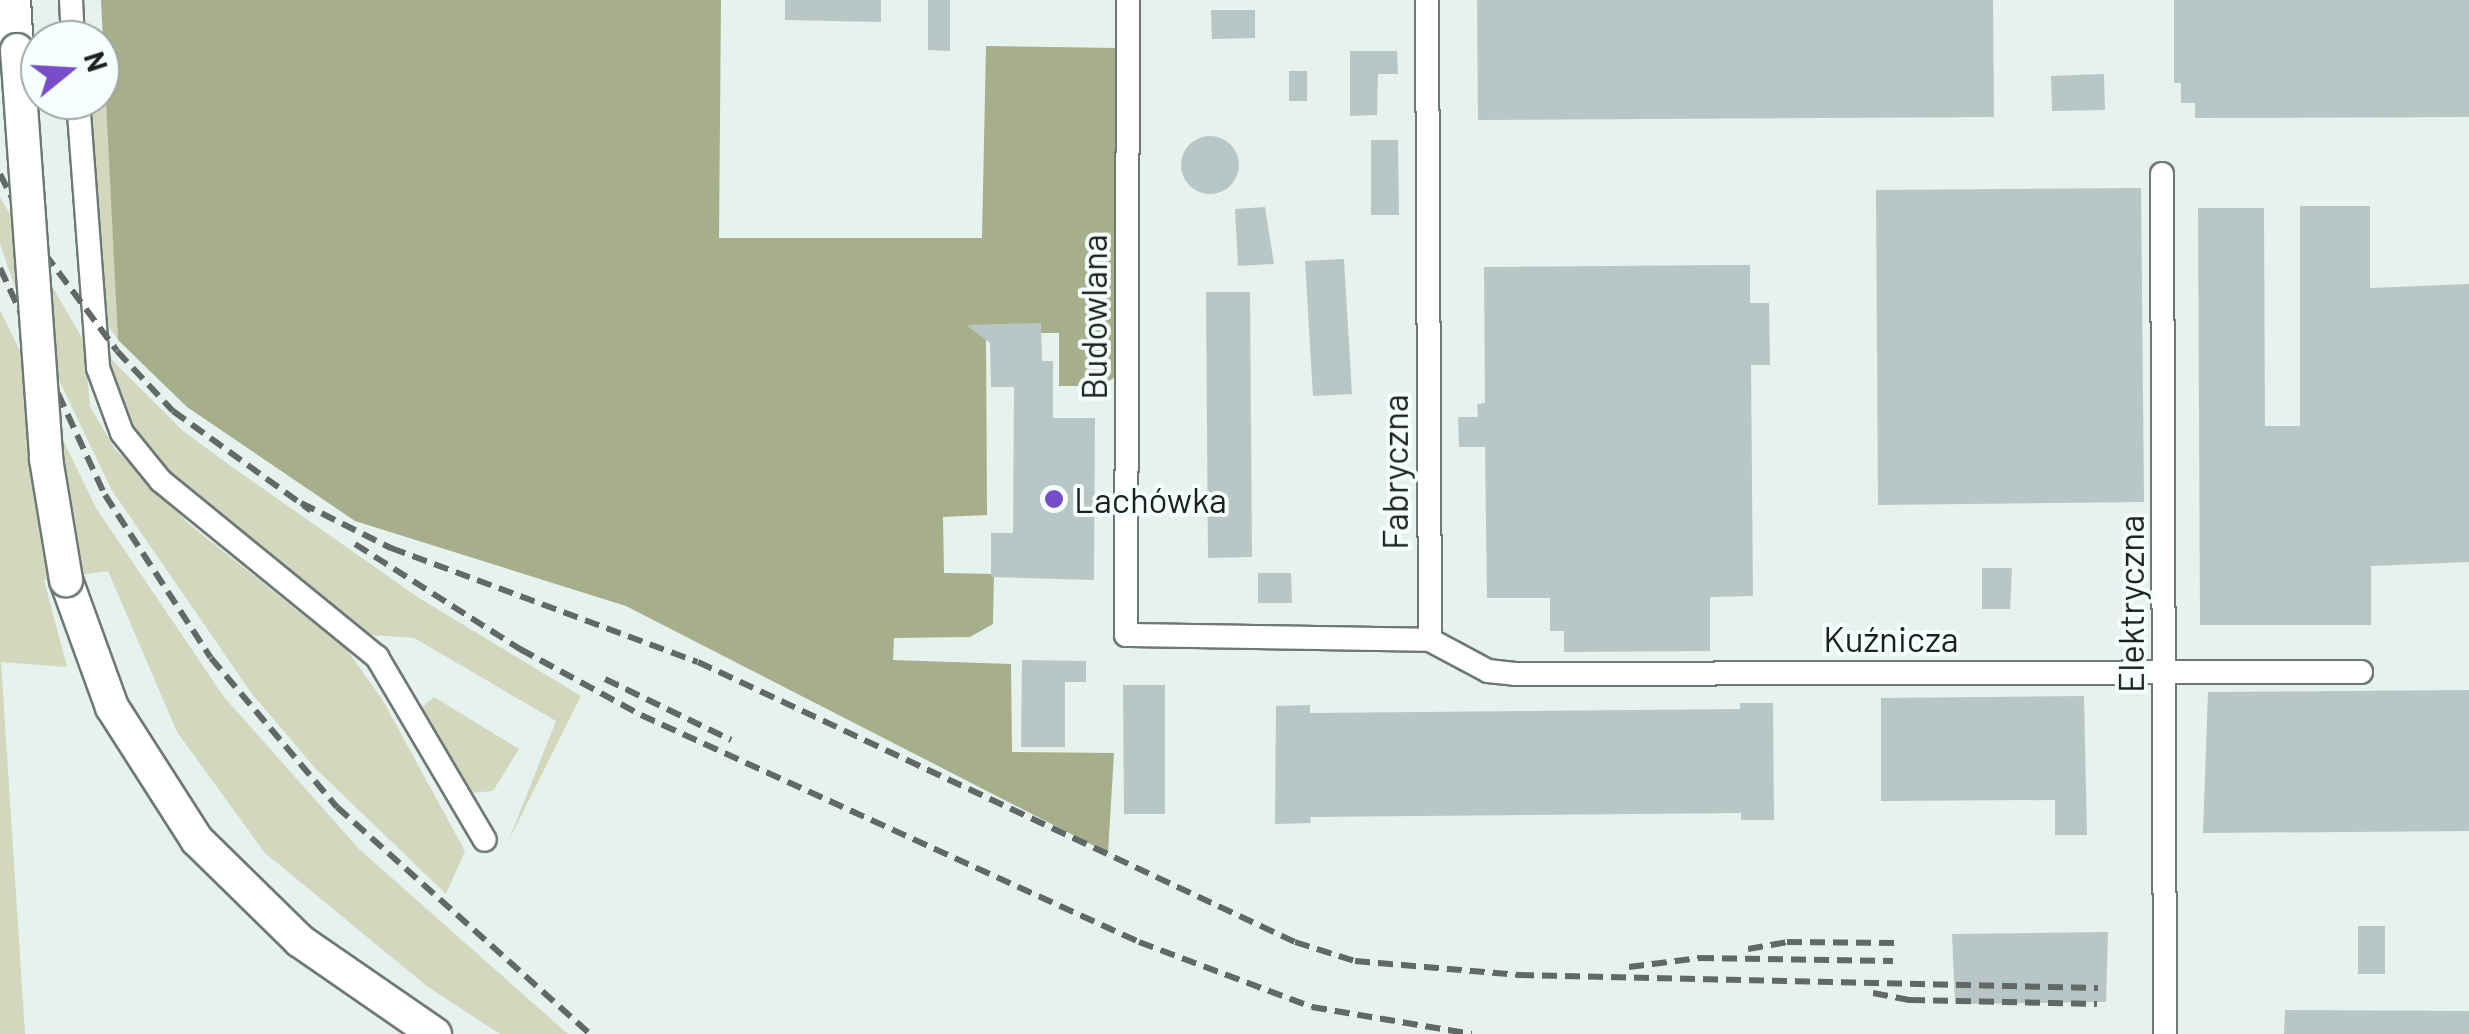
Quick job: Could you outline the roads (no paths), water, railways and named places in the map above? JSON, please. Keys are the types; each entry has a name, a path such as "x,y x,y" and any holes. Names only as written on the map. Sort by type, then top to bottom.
{"main road":[{"path":"14,0 46,459 66,580 116,716 197,840 284,929 435,1034"}],"street":[{"name":"Budowlana","path":"1128,0 1126,634 1430,640"},
{"name":"Fabryczna","path":"1428,0 1430,640"},
{"path":"79,120 100,380 135,453 376,657 485,840"},
{"name":"Elektryczna","path":"2162,174 2166,1034"},
{"name":"Kuźnicza","path":"1430,640 1488,671 1515,674 2361,672"}],"railway":[{"path":"0,174 31,235 117,351 173,411 311,511"},
{"path":"0,268 105,495 211,658 337,807 590,1034"},
{"path":"301,503 391,548 698,662 1295,942 1355,961 1519,975 2098,988"},
{"path":"355,544 520,649 641,715 1139,942 1312,1007 1472,1034"},
{"path":"605,679 731,740"},
{"path":"1748,949 1787,942 1897,943"},
{"path":"1629,967 1699,958 1893,961"},
{"path":"1873,993 1910,1000 2097,1004"}],"place":[{"name":"Lachówka","path":"1054,499"}]}
